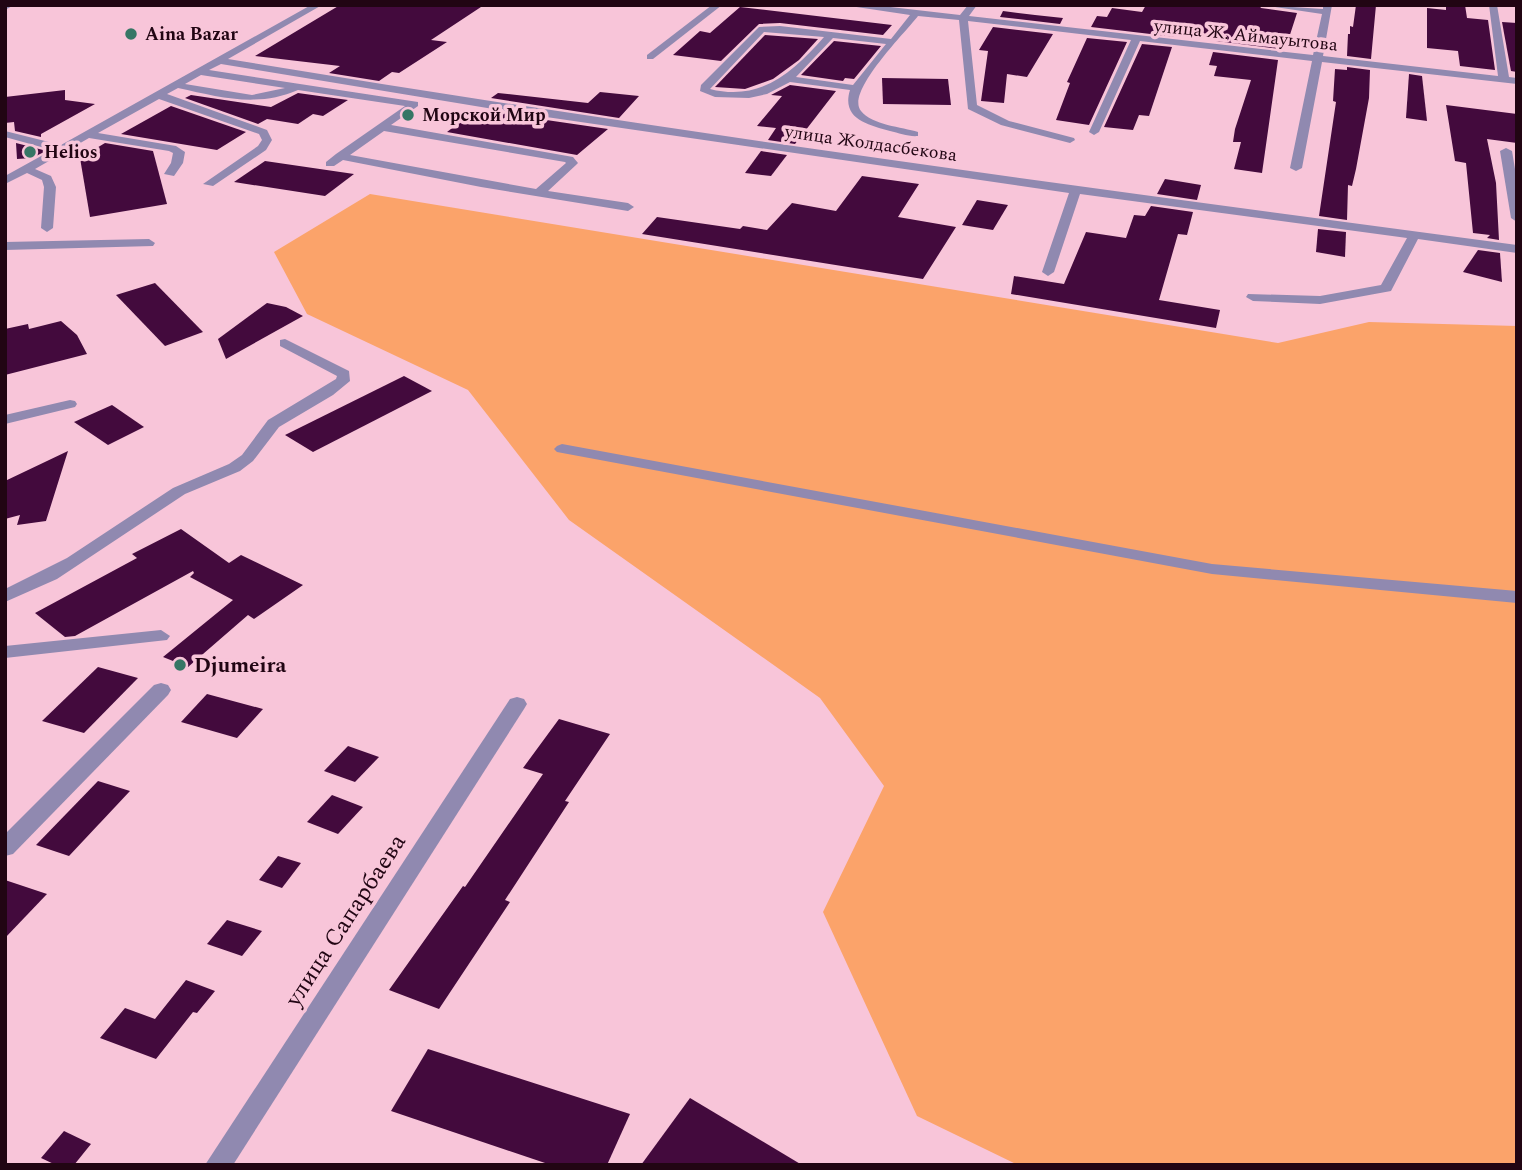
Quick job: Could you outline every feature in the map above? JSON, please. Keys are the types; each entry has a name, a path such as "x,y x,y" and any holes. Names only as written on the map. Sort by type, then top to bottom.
{"street":[{"path":"5,7 10,5"},
{"path":"5,181 318,5"},
{"path":"650,57 718,5"},
{"name":"улица Ж. Аймауытова","path":"847,5 918,9 939,16 1517,81"},
{"path":"973,5 963,18 972,107 1005,123 1070,140"},
{"path":"1265,5 1328,8 1320,59 1296,168"},
{"path":"1493,5 1504,80"},
{"path":"914,134 859,116 851,104 855,88 918,9"},
{"path":"831,35 790,79 776,89 750,96 705,91 705,87 762,29 831,35 893,42"},
{"path":"1094,132 1137,38"},
{"name":"улица Жолдасбекова","path":"221,61 525,111 1076,190 1517,249"},
{"path":"200,72 414,104"},
{"path":"790,79 855,88"},
{"path":"177,85 253,100 274,97 297,88"},
{"path":"426,94 335,160 628,207"},
{"path":"159,95 263,132 267,140 262,148 209,184"},
{"path":"381,128 569,159 572,163 566,170 539,193"},
{"path":"5,134 62,149"},
{"path":"88,135 172,148 179,152 177,163 170,174"},
{"path":"1506,151 1517,218"},
{"path":"26,169 47,178 50,187 47,228"},
{"path":"1048,272 1076,190"},
{"path":"1253,297 1296,302 1369,293 1386,288 1414,236"},
{"path":"5,246 149,243"},
{"path":"5,596 21,591 179,491 240,465 256,451 262,436 276,420 343,381 344,374 285,343"},
{"path":"5,420 70,404"},
{"path":"562,449 1212,569 1517,597"},
{"path":"5,652 161,636"},
{"path":"5,848 161,690"},
{"name":"улица Сапарбаева","path":"218,1165 517,704"}],"shaded area":[{"path":"370,194 1278,343 1369,322 1517,326 1517,1165 1018,1165 917,1116 823,912 884,786 820,698 569,520 468,390 307,314 274,252"}],"building":[{"path":"340,5 484,5 431,40 447,42 399,73 392,72 379,81 329,73 340,66 255,56"},
{"path":"1146,5 1259,5 1261,8 1297,13 1286,47 1280,46 1280,49 1216,41 1217,37 1178,33 1176,37 1091,27 1097,16 1107,17 1112,8 1142,12"},
{"path":"1356,5 1376,5 1371,59 1347,56 1348,34 1350,26 1353,27"},
{"path":"1446,5 1465,5 1467,18 1488,20 1495,70 1460,66 1458,51 1427,48 1427,8 1446,10"},
{"path":"740,7 892,25 883,35 780,23 759,24 721,61 673,55 700,31 710,33"},
{"path":"1003,11 1063,18 1060,24 1000,17"},
{"path":"1502,22 1517,23 1517,72 1511,71"},
{"path":"993,27 1053,34 1027,77 1007,74 1004,103 981,101 988,51 979,50"},
{"path":"765,35 818,39 799,60 773,79 745,89 715,87"},
{"path":"1087,38 1127,42 1089,125 1056,120 1070,83 1067,82"},
{"path":"834,41 881,46 854,79 845,78 843,81 801,75"},
{"path":"1142,44 1172,47 1149,116 1139,115 1133,130 1104,127"},
{"path":"1213,52 1278,60 1262,173 1234,169 1241,142 1233,142 1235,129 1251,80 1214,76 1217,66 1209,65"},
{"path":"1347,67 1370,70 1369,98 1356,169 1352,186 1348,185 1347,220 1319,216 1336,102 1333,101 1335,69 1347,70"},
{"path":"1409,74 1422,76 1427,121 1406,118"},
{"path":"882,78 948,79 951,105 883,104"},
{"path":"790,85 836,91 795,144 768,140 776,128 757,126 782,96 771,95"},
{"path":"65,90 65,100 95,104 41,134 41,137 15,131 14,122 5,123 5,97"},
{"path":"600,92 639,96 619,118 491,98 498,93 588,103"},
{"path":"298,93 348,100 323,116 313,114 298,124 267,119 258,124 185,98 191,95 271,107"},
{"path":"1446,105 1517,114 1517,143 1487,139 1496,183 1499,240 1487,238 1490,235 1473,233 1466,163 1455,161"},
{"path":"171,106 246,132 217,150 121,134"},
{"path":"477,109 608,129 577,155 447,132"},
{"name":"Helios","path":"16,143 44,152 32,158 17,159"},
{"path":"105,143 153,151 167,204 90,217 80,158"},
{"path":"761,151 787,155 771,176 745,173"},
{"path":"265,161 354,174 325,196 234,182"},
{"path":"862,176 919,184 898,217 956,227 923,279 642,234 657,217 740,229 743,226 767,230 792,203 836,211"},
{"path":"1165,179 1201,185 1197,200 1157,194"},
{"path":"977,200 1008,205 993,230 962,225"},
{"path":"1151,206 1193,212 1187,235 1178,234 1159,300 1220,310 1216,328 1011,294 1014,276 1064,284 1086,232 1126,238 1134,215 1145,216"},
{"path":"1318,229 1346,232 1345,257 1316,252"},
{"path":"1478,250 1500,253 1502,282 1463,272"},
{"path":"155,283 203,332 165,346 116,295"},
{"path":"267,303 286,307 303,316 226,359 218,339"},
{"path":"61,321 77,335 87,354 5,375 5,329 28,324 29,329"},
{"path":"404,376 432,391 313,452 285,435"},
{"path":"112,405 144,427 108,445 74,422"},
{"path":"68,451 46,521 17,525 20,515 5,519 5,481"},
{"path":"181,529 229,563 241,555 303,585 254,619 248,615 188,667 163,657 233,600 190,577 193,571 75,636 65,637 35,613 137,558 132,554"},
{"path":"98,667 138,678 84,733 42,721"},
{"path":"207,694 263,709 237,738 181,722"},
{"path":"559,719 610,734 565,801 569,802 505,900 510,902 439,1009 389,990 543,774 523,768"},
{"path":"348,746 379,757 355,782 324,771"},
{"path":"98,781 130,791 69,856 36,845"},
{"path":"332,795 363,807 338,834 307,822"},
{"path":"278,856 301,863 282,888 259,880"},
{"path":"5,880 47,894 5,938"},
{"path":"227,920 262,931 242,956 207,944"},
{"path":"186,980 215,991 197,1013 193,1012 156,1059 100,1038 125,1008 155,1019"},
{"path":"428,1049 630,1114 607,1165 551,1165 391,1111"},
{"path":"690,1098 802,1165 641,1165"},
{"path":"64,1131 91,1144 74,1165 56,1165 41,1158"}],"place":[{"name":"Aina Bazar","path":"131,34"},
{"name":"Морской Мир","path":"408,115"},
{"name":"Helios","path":"30,152"},
{"name":"Djumeira","path":"180,665"}]}
